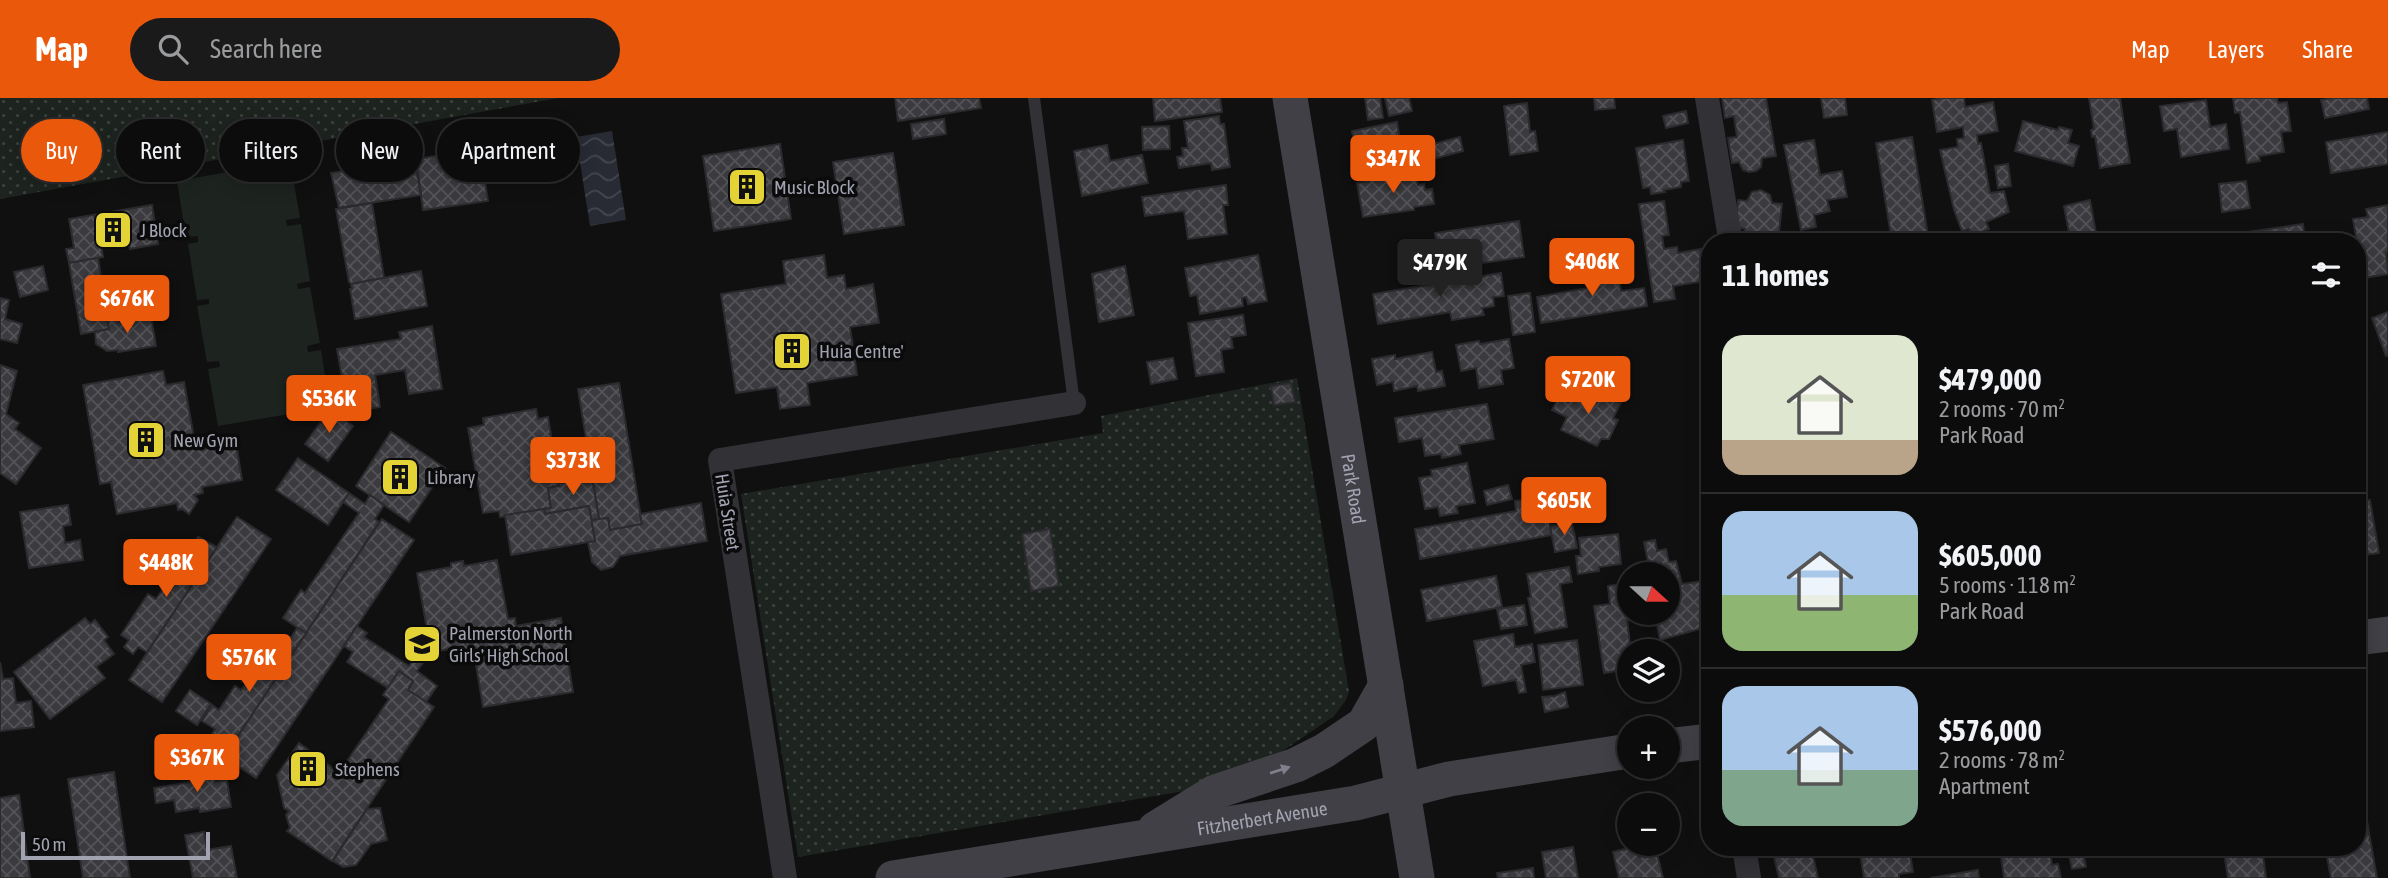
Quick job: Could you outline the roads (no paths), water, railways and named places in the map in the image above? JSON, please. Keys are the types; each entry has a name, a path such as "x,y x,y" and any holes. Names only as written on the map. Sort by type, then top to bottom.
{"main road":[{"name":"Park Road","path":"1290,98 1417,878"},
{"path":"2366,637 2388,634"},
{"path":"1139,838 1215,792 1296,765 1324,751 1364,724 1386,685"},
{"path":"1680,745 1701,742"},
{"name":"Fitzherbert Avenue","path":"893,878 992,870 1139,838 1356,803 1449,779 1617,753"}],"street":[{"path":"1707,98 1729,232"},
{"name":"Huia Street","path":"785,878 720,460 1074,404"},
{"path":"1745,856 1749,878"}],"lane":[{"path":"1034,98 1074,404"}],"water":[{"path":"612,131 626,220 590,226 580,162 580,136"}],"place":[{"name":"Music Block","path":"747,187"},
{"name":"J Block","path":"113,230"},
{"name":"Huia Centre'","path":"792,351"},
{"name":"New Gym","path":"146,440"},
{"name":"Library","path":"400,477"},
{"name":"Palmerston North Girls' High School","path":"422,644"},
{"name":"Stephens","path":"308,769"}]}
